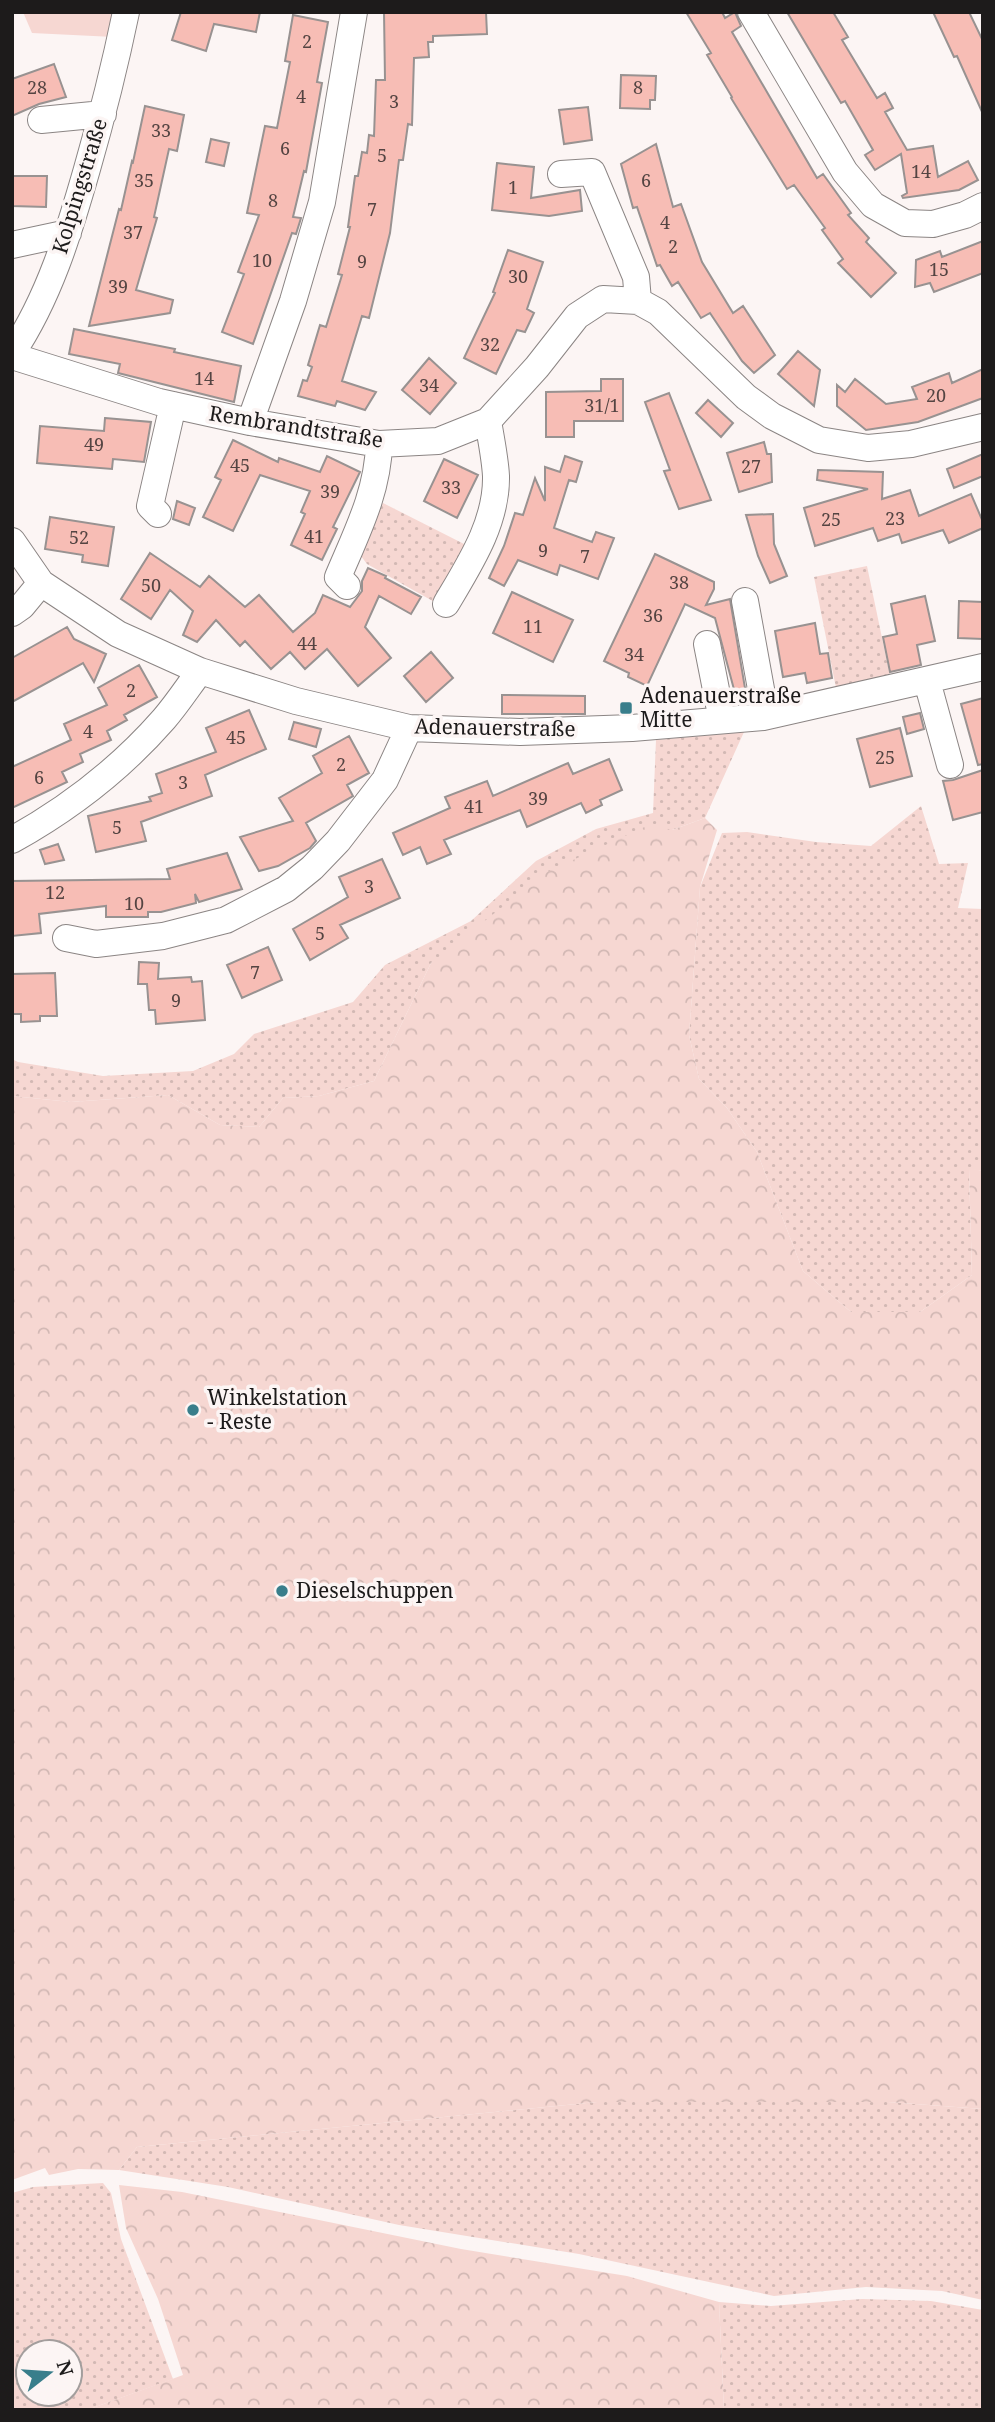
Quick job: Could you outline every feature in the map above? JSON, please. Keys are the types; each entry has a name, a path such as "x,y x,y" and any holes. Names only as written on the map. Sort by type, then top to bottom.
{"street":[{"name":"Kolpingstraße","path":"12,354 27,331 68,233 103,114 126,12"},
{"path":"250,422 293,301 322,202 354,12"},
{"path":"751,12 845,172 873,205 905,223 933,224 965,215 983,206"},
{"path":"41,120 103,114"},
{"path":"561,174 592,172 636,277 638,301 658,312 746,397 772,416 819,440 868,448 911,444 983,427"},
{"path":"12,245 68,233"},
{"name":"Rembrandtstraße","path":"12,354 173,405 250,422 379,444 438,440 488,421 537,367 577,316 603,299 638,301"},
{"path":"158,514 150,506 173,405"},
{"path":"446,604 479,548 493,505 496,476 488,421"},
{"path":"347,586 338,577 373,491 379,465 379,444"},
{"name":"Adenauerstraße","path":"12,541 41,583 118,634 200,671 296,701 409,728 520,732 762,717 983,667"},
{"path":"12,613 22,606 41,583"},
{"path":"745,601 763,700 762,717"},
{"path":"707,644 722,720"},
{"path":"12,840 47,821 122,761 164,719 200,671"},
{"path":"927,681 950,765"},
{"path":"66,938 96,944 163,936 226,920 286,889 312,867 346,831 385,780 409,728"}],"green space":[{"path":"23,12 119,12 114,37 32,33"},
{"path":"383,503 470,547 438,604 367,564 358,552"},
{"path":"867,566 891,681 837,693 814,577"},
{"path":"744,732 705,818 672,830 431,963 374,1081 319,1096 283,1098 259,1127 220,1125 168,1095 71,1102 12,1096 12,1059 103,1076 193,1071 234,1054 254,1034 353,1002 385,965 471,921 536,861 596,829 653,813 656,740"},
{"path":"921,806 939,864 968,863 958,908 983,909 983,1171 969,1169 972,1275 920,1312 851,1312 803,1271 757,1152 727,1108 699,1079 689,1035 700,887 722,833 747,832 816,842 871,846"},
{"path":"705,818 717,830 700,887 689,1035 699,1079 727,1108 757,1152 803,1271 851,1312 920,1312 972,1275 969,1168 983,1171 983,2109 888,2102 597,2102 137,2147 119,2170 78,2169 49,2175 45,2168 12,2180 12,1096 71,1102 168,1095 220,1125 259,1127 283,1098 319,1096 374,1081 431,963 547,872 651,824 672,830"},
{"path":"597,2102 888,2102 983,2109 983,2300 942,2291 866,2287 774,2296 579,2254 399,2225 228,2187 119,2170 137,2147"},
{"path":"103,2183 111,2193 121,2239 173,2379 87,2410 12,2410 12,2193 33,2187"},
{"path":"119,2185 182,2192 461,2249 627,2276 719,2302 724,2410 87,2410 183,2375 158,2299 126,2228"},
{"path":"862,2299 931,2301 983,2310 983,2410 724,2410 719,2302 771,2306"}],"building":[{"path":"181,12 260,12 256,32 214,24 206,51 172,40"},
{"path":"384,12 486,12 487,34 433,36 433,42 428,42 429,57 414,58 412,125 408,124 403,160 399,160 390,233 369,318 362,316 342,381 376,392 365,410 337,401 335,406 298,396 303,380 307,381 312,367 308,365 320,325 326,327 342,275 338,274 350,227 355,176 358,176 362,152 367,153 369,135 374,136 376,80 385,80"},
{"path":"686,12 722,12 725,18 735,12 741,26 732,32 817,178 823,174 851,213 848,215 869,238 866,242 896,273 871,297 838,263 843,259 822,230 825,228 794,185 787,189 731,98 707,55 711,53"},
{"path":"787,12 833,12 848,37 842,40 877,98 885,93 893,108 885,112 907,150 933,146 938,177 968,161 978,180 959,190 903,198 907,193 901,154 875,170 865,155 873,150 845,101 841,103"},
{"path":"933,12 969,12 983,41 983,114 957,56 954,57"},
{"path":"293,15 328,22 317,82 322,83 306,172 304,171 293,217 301,218 296,234 292,233 253,344 222,332 244,274 238,272 259,215 247,213 265,126 277,128 290,62 285,61"},
{"path":"54,64 66,97 39,104 12,116 12,79"},
{"path":"621,75 656,76 655,100 650,100 650,109 620,108"},
{"path":"145,106 184,115 177,151 169,149 154,217 157,218 136,290 173,300 170,313 89,326 119,209 121,210"},
{"path":"588,107 592,140 564,144 559,110"},
{"path":"211,139 229,143 224,166 206,162"},
{"path":"656,144 673,207 681,204 702,262 733,313 743,306 775,355 754,373 742,361 710,313 701,318 678,282 672,286 660,265 657,266 637,207 633,208 621,164"},
{"path":"497,163 534,167 531,198 580,190 582,211 549,216 492,210"},
{"path":"12,176 47,176 46,207 12,206"},
{"path":"983,241 983,273 934,292 930,283 915,287 916,260 940,251 942,257"},
{"path":"508,250 543,262 527,309 534,313 525,332 517,330 496,374 464,358 495,293 493,292"},
{"path":"74,329 175,349 174,352 241,366 234,402 118,373 120,364 69,354"},
{"path":"798,351 820,370 814,406 778,374"},
{"path":"429,358 456,383 430,414 402,390"},
{"path":"983,369 983,398 918,422 866,430 837,406 837,385 845,392 855,379 886,404 917,399 912,387 949,373 952,383"},
{"path":"601,379 623,379 623,421 574,421 574,437 546,437 546,392 601,391"},
{"path":"669,393 711,500 679,509 664,471 670,470 645,402"},
{"path":"708,400 733,423 721,437 696,413"},
{"path":"105,418 151,422 144,462 113,459 112,469 37,463 40,426 104,431"},
{"path":"233,440 278,462 279,458 320,472 327,456 360,472 333,527 337,529 322,560 291,545 305,514 301,512 310,491 260,475 233,531 203,517 221,480 215,477"},
{"path":"764,442 767,454 771,454 772,482 739,492 727,453"},
{"path":"983,454 983,476 954,488 947,469"},
{"path":"565,456 582,462 576,482 569,480 554,528 592,542 596,532 614,538 598,579 560,565 557,575 518,560 504,586 489,578 515,513 523,515 535,478 545,501 545,467 560,472"},
{"path":"444,459 478,475 457,518 424,501"},
{"path":"818,470 883,472 882,499 910,490 919,516 971,494 983,528 949,543 943,530 902,543 899,534 878,541 873,528 815,546 804,508 868,489 817,480"},
{"path":"177,501 195,508 189,525 173,519"},
{"path":"773,514 774,544 787,576 770,583 758,556 746,515"},
{"path":"50,517 114,527 108,566 82,562 83,555 45,549"},
{"path":"150,553 200,587 209,576 245,607 259,595 293,632 315,613 323,595 350,607 362,591 362,581 368,568 421,597 411,614 379,596 365,627 391,658 358,686 327,649 305,669 290,652 271,669 245,641 240,646 216,620 197,642 183,635 193,611 170,590 151,619 121,599"},
{"path":"655,554 714,582 714,589 706,605 730,599 746,694 736,697 715,618 685,604 647,686 628,677 629,673 604,661"},
{"path":"512,592 573,620 553,662 493,633"},
{"path":"925,596 935,641 917,645 921,665 890,672 883,637 897,634 891,604"},
{"path":"959,601 983,602 983,639 958,638"},
{"path":"815,623 820,654 828,653 832,678 807,683 805,673 783,677 775,631"},
{"path":"67,627 74,639 106,654 94,682 83,663 12,702 12,658"},
{"path":"431,652 453,678 426,702 404,676"},
{"path":"139,665 157,697 124,715 127,720 107,731 111,740 80,754 83,762 62,772 67,782 12,808 12,767 71,740 64,724 107,705 98,688"},
{"path":"502,695 585,696 585,714 502,714"},
{"path":"983,698 983,764 978,765 961,704"},
{"path":"249,710 266,749 205,775 212,796 141,822 146,841 96,852 88,816 151,801 149,797 162,793 156,774 216,752 206,728"},
{"path":"920,713 924,729 907,734 903,717"},
{"path":"294,722 321,729 316,747 289,739"},
{"path":"900,728 912,776 870,787 857,739"},
{"path":"349,736 369,773 347,785 353,796 306,823 316,841 310,848 278,866 259,871 240,837 293,821 279,798 322,773 313,756"},
{"path":"609,759 622,790 600,800 602,805 586,813 581,803 527,827 520,810 444,840 451,854 427,864 420,847 403,855 393,833 450,808 445,797 487,781 493,796 568,763 573,774"},
{"path":"983,770 983,812 953,820 943,781"},
{"path":"58,844 64,860 45,864 40,850"},
{"path":"227,853 242,889 199,902 195,894 196,903 161,912 148,912 148,917 106,917 106,906 39,914 41,933 12,936 12,881 170,879 167,869"},
{"path":"382,859 400,898 340,925 348,938 310,960 293,929 348,897 339,877"},
{"path":"268,947 282,980 242,998 227,965"},
{"path":"139,962 159,963 158,979 191,977 192,982 202,981 205,1020 156,1024 155,1010 149,1010 147,984 138,984"},
{"path":"55,973 57,1016 40,1016 40,1021 21,1022 21,1014 12,1014 12,974"}],"place":[{"name":"Adenauerstraße Mitte","path":"626,708"},
{"name":"Winkelstation - Reste","path":"193,1410"},
{"name":"Dieselschuppen","path":"282,1591"}]}
